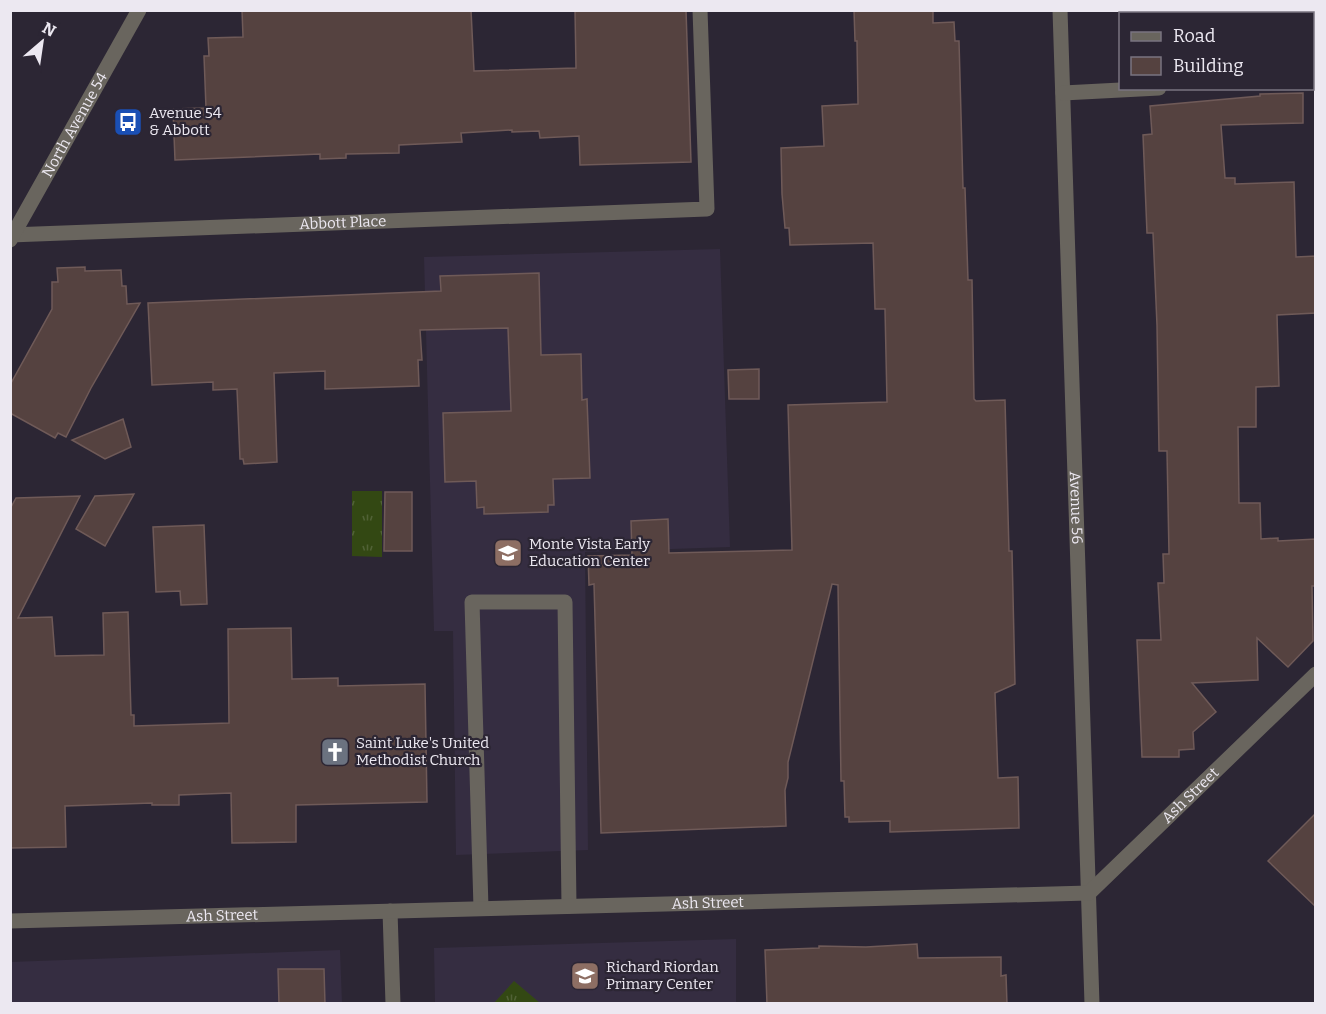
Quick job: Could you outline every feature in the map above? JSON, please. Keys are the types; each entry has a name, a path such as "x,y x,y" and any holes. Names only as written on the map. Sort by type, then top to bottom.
{"street":[{"name":"North Avenue 54","path":"11,237 139,10"},
{"name":"Abbott Place","path":"11,237 707,209 700,10"},
{"name":"Avenue 56","path":"1060,10 1092,1004"},
{"path":"1063,93 1121,90"},
{"path":"481,908 472,602 565,602 569,906"},
{"name":"Ash Street","path":"10,921 1089,893 1316,674"},
{"path":"390,911 393,1004"}],"shaded area":[{"name":"Monte Vista Early Education Center","path":"720,249 730,547 585,552 588,850 456,855 453,631 434,631 424,257"},
{"name":"Richard Riordan Primary Center","path":"736,939 736,1003 435,1003 434,948"},
{"path":"340,950 342,1003 11,1003 10,962"}],"green space":[{"path":"352,491 382,491 382,557 352,556"},
{"path":"514,981 540,1003 494,1003"}],"building":[{"path":"242,10 471,10 474,71 576,68 575,10 686,10 691,162 580,165 579,136 540,138 539,131 512,132 512,130 461,133 462,142 399,145 399,153 346,154 346,158 320,159 320,154 175,160 173,109 206,108 204,56 209,56 208,38 243,37"},
{"path":"854,10 933,10 933,23 954,22 955,41 959,41 968,280 972,280 974,399 976,401 1005,400 1015,684 995,693 998,778 1018,777 1019,828 890,832 890,821 849,822 849,817 845,817 844,781 841,781 838,585 832,584 788,762 785,790 786,826 601,833 594,584 589,585 588,556 632,555 631,521 668,519 669,553 792,550 788,405 887,402 885,309 875,309 873,243 790,245 789,228 785,228 782,194 781,148 824,146 822,106 858,104"},
{"path":"1303,93 1303,123 1221,125 1225,178 1235,178 1235,184 1294,182 1296,257 1316,256 1316,313 1277,315 1279,386 1256,387 1256,427 1238,427 1239,503 1260,503 1261,539 1278,538 1278,541 1316,539 1316,586 1312,586 1313,641 1288,667 1257,638 1258,680 1192,683 1216,712 1193,732 1194,749 1179,750 1179,757 1142,757 1137,640 1161,640 1158,583 1164,583 1163,554 1169,554 1167,451 1159,451 1153,233 1147,233 1143,135 1152,134 1150,106 1260,96 1260,94"},
{"path":"85,267 85,271 121,270 122,286 126,286 127,304 140,303 91,388 66,437 58,433 55,438 10,413 10,385 52,309 52,282 58,282 57,268"},
{"path":"539,273 541,355 581,354 582,400 587,399 590,478 553,479 554,505 548,505 548,512 484,514 484,507 477,508 476,481 445,482 443,413 511,411 508,328 420,330 422,360 418,360 419,386 325,389 325,371 274,373 277,462 244,464 243,459 240,459 237,389 213,390 213,382 152,385 148,303 441,291 440,276"},
{"path":"759,369 759,399 729,399 728,370"},
{"path":"123,419 131,447 105,459 72,440"},
{"path":"385,492 412,492 412,551 384,551"},
{"path":"134,494 105,546 76,529 95,496"},
{"path":"80,496 18,618 52,617 55,656 104,655 103,613 128,612 131,715 134,715 134,726 229,723 228,629 291,628 292,679 338,678 338,686 425,684 427,802 296,805 296,842 232,843 231,793 179,795 179,805 152,805 152,803 65,806 66,847 10,848 10,509 16,498"},
{"path":"204,525 207,604 181,605 180,591 156,592 153,527"},
{"path":"1316,813 1316,907 1268,861"},
{"path":"917,944 918,958 1001,957 1001,976 1006,975 1007,1004 767,1004 765,950 819,948 819,946 866,947"},
{"path":"278,969 324,969 325,1004 279,1004"}],"place":[{"name":"Avenue 54 & Abbott","path":"128,122"},
{"name":"Monte Vista Early Education Center","path":"508,553"},
{"name":"Saint Luke's United Methodist Church","path":"335,752"},
{"name":"Richard Riordan Primary Center","path":"585,976"}]}
